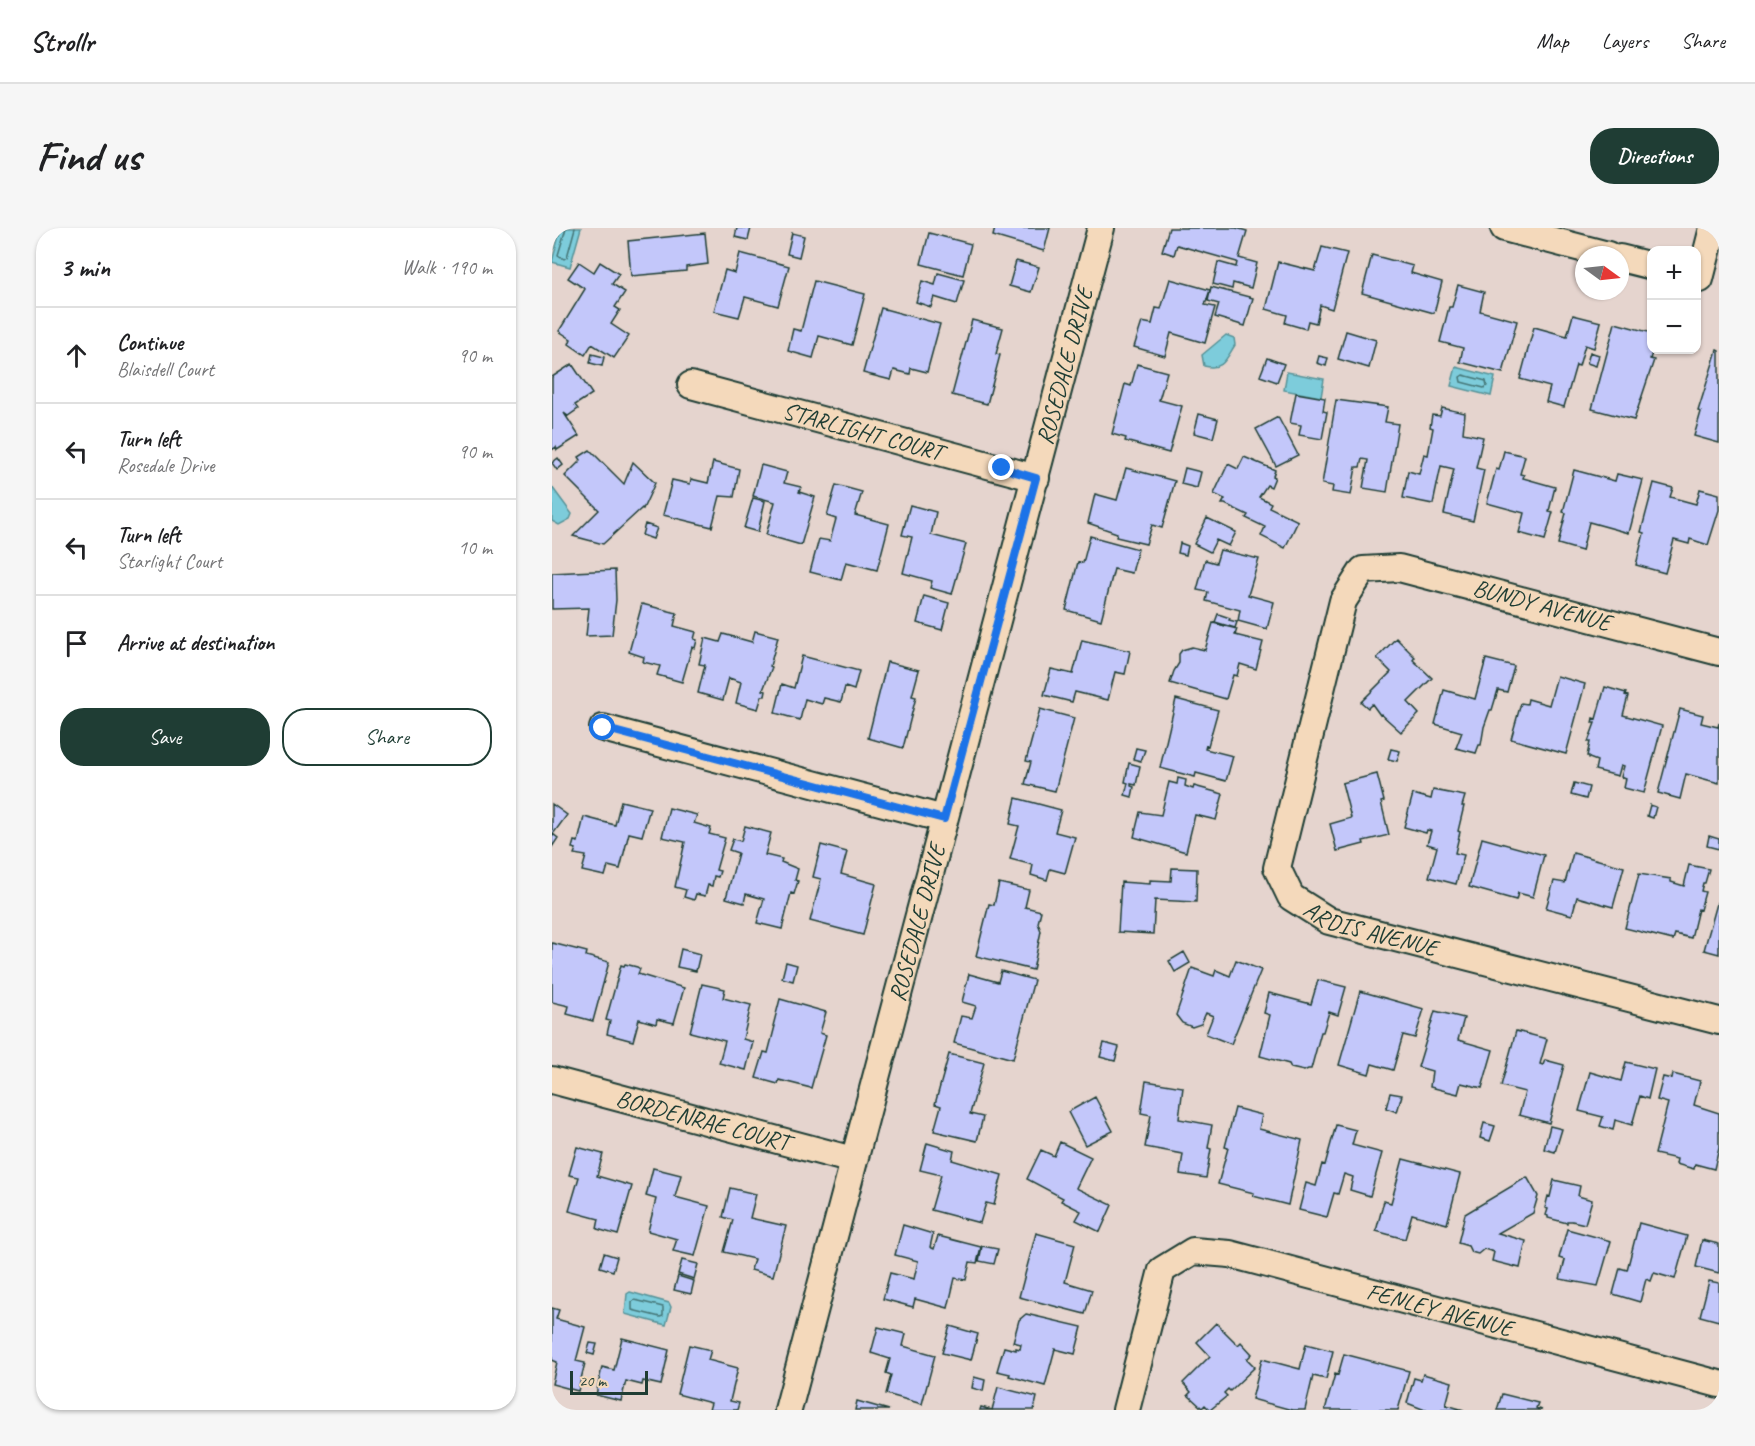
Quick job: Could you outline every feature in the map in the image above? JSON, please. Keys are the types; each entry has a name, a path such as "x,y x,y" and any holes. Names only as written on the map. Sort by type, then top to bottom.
{"street":[{"name":"ROSEDALE DRIVE","path":"788,1410 1101,228"},
{"path":"1504,228 1575,246"},
{"path":"1705,280 1713,228"},
{"path":"1629,260 1647,265"},
{"name":"STARLIGHT COURT","path":"691,386 1036,478"},
{"name":"BUNDY AVENUE","path":"1364,570 1399,568 1719,652"},
{"name":"ARDIS AVENUE","path":"1364,570 1343,601 1277,868 1291,897 1329,921 1719,1021"},
{"path":"603,728 944,819"},
{"name":"BORDENRAE COURT","path":"552,1080 853,1160"},
{"name":"FENLEY AVENUE","path":"1126,1410 1162,1270 1193,1251 1230,1254 1719,1384"}],"water":[{"path":"561,228 581,228 570,267 552,262"},
{"path":"1226,335 1234,338 1235,345 1226,359 1216,367 1204,366 1202,355"},
{"path":"1456,367 1495,377 1491,396 1451,386"},
{"path":"1287,372 1324,379 1321,397 1284,390"},
{"path":"552,487 572,514 570,519 559,525 552,521"},
{"path":"630,1292 669,1303 671,1307 666,1325 625,1314 627,1294"}],"building":[{"path":"737,228 751,228 748,240 735,237"},
{"path":"995,228 1050,228 1044,251 993,236"},
{"path":"1169,228 1236,228 1247,231 1239,258 1257,263 1251,288 1233,283 1232,289 1213,284 1218,262 1236,267 1237,262 1177,245 1174,255 1162,251"},
{"path":"705,233 708,264 686,267 686,271 631,276 628,241"},
{"path":"792,233 804,236 799,257 787,254"},
{"path":"929,233 971,244 963,275 921,264"},
{"path":"1322,247 1347,253 1332,309 1320,305 1316,323 1308,321 1306,329 1285,323 1287,315 1266,309 1278,262 1315,271"},
{"path":"740,253 789,266 778,306 745,297 739,317 714,311 725,270 735,273"},
{"path":"1372,255 1413,266 1411,273 1442,282 1434,313 1362,293"},
{"path":"1016,261 1039,267 1031,292 1009,286"},
{"path":"579,262 594,272 600,262 619,274 612,284 625,292 615,307 620,310 611,324 629,336 614,358 592,344 585,355 569,344 571,339 559,331 585,289 568,278"},
{"path":"938,273 964,280 957,304 934,297 931,307 916,302 922,281 935,285"},
{"path":"1170,279 1210,290 1205,305 1215,307 1205,343 1171,333 1165,356 1134,347 1142,322 1152,324 1156,308 1161,309"},
{"path":"814,281 865,294 852,345 819,336 813,358 788,351 793,329 801,331"},
{"path":"1458,285 1484,292 1480,311 1517,321 1503,373 1460,362 1463,348 1440,342 1449,307 1452,307"},
{"path":"1211,287 1253,298 1245,326 1215,317 1219,304 1208,301"},
{"path":"881,308 940,324 927,372 911,368 910,374 894,370 891,380 863,373"},
{"path":"1573,315 1601,322 1594,348 1585,345 1579,366 1576,365 1564,407 1546,402 1550,387 1520,379 1534,327 1567,336"},
{"path":"972,320 1003,328 996,354 1000,355 987,404 952,395"},
{"path":"1615,323 1647,332 1647,354 1652,354 1650,359 1654,360 1634,420 1592,409"},
{"path":"1346,331 1376,340 1369,368 1338,359"},
{"path":"1717,350 1719,351 1719,443 1694,436 1701,412 1698,411"},
{"path":"1590,352 1599,355 1596,366 1587,363"},
{"path":"592,354 604,357 602,366 590,363"},
{"path":"1319,356 1328,358 1326,366 1317,363"},
{"path":"1267,358 1284,364 1277,382 1260,376"},
{"path":"572,364 592,394 575,405 578,409 568,416 564,413 579,436 557,450 556,447 552,450 552,377"},
{"path":"1137,364 1167,372 1159,400 1182,406 1169,453 1125,441 1126,438 1112,434 1125,384 1131,386"},
{"path":"1296,393 1325,398 1323,411 1327,412 1322,439 1299,435 1301,425 1290,423"},
{"path":"1336,400 1388,407 1385,422 1398,424 1387,492 1363,488 1368,460 1362,459 1360,467 1356,467 1351,495 1332,492 1333,486 1322,484"},
{"path":"1442,408 1465,413 1463,433 1483,437 1476,468 1484,470 1473,521 1444,514 1454,469 1441,466 1433,504 1403,498 1408,471 1419,474 1424,454 1428,455 1433,428 1430,427 1432,415 1440,416"},
{"path":"1199,414 1218,419 1213,438 1194,433"},
{"path":"1278,417 1298,455 1276,466 1256,429"},
{"path":"590,450 624,484 633,462 655,483 643,509 603,544 573,536 599,510 565,476 581,460 579,457"},
{"path":"1504,451 1525,456 1520,474 1524,475 1523,478 1555,487 1549,511 1553,512 1545,540 1519,533 1524,513 1487,503 1496,469 1499,470"},
{"path":"1244,457 1275,470 1271,487 1267,485 1259,497 1271,503 1269,507 1298,521 1285,548 1261,536 1265,527 1246,518 1248,515 1222,504 1225,499 1214,494 1228,464 1238,469"},
{"path":"558,458 563,465 557,470 552,463"},
{"path":"713,462 739,469 734,497 720,496 712,527 663,515 672,480 690,484 691,479 708,483"},
{"path":"761,465 787,472 784,483 801,487 799,492 815,497 801,545 766,535 775,502 753,496"},
{"path":"1126,468 1175,481 1162,528 1152,525 1146,544 1116,537 1117,533 1088,523 1095,494 1117,500"},
{"path":"1185,468 1201,472 1197,488 1181,484"},
{"path":"1574,470 1615,481 1617,474 1643,480 1629,533 1589,522 1582,551 1558,544 1566,513 1563,512"},
{"path":"1654,483 1673,488 1670,497 1696,504 1700,489 1719,494 1719,510 1708,545 1690,539 1689,544 1674,540 1665,573 1636,565 1644,533 1641,532"},
{"path":"836,485 862,492 855,515 889,524 877,570 846,562 841,580 810,572 819,539 830,541 836,519 827,516"},
{"path":"753,498 765,501 758,532 744,528"},
{"path":"910,505 936,512 931,535 966,544 952,594 930,588 932,581 903,573 912,537 902,535"},
{"path":"1207,518 1236,532 1229,546 1216,540 1210,552 1194,544"},
{"path":"645,524 657,528 653,539 642,535"},
{"path":"1090,536 1138,549 1132,573 1114,569 1101,620 1066,610 1078,562 1083,563"},
{"path":"1180,543 1188,546 1186,555 1178,553"},
{"path":"1220,550 1259,559 1248,595 1274,602 1267,629 1238,621 1240,610 1206,601 1208,592 1197,590 1205,560 1216,563"},
{"path":"615,570 616,600 612,635 586,636 589,608 552,609 552,573"},
{"path":"924,596 949,603 942,630 917,623"},
{"path":"642,604 677,613 674,626 696,632 695,648 692,647 682,682 657,675 660,666 643,662 644,657 629,652"},
{"path":"1218,614 1237,622 1235,628 1215,622"},
{"path":"1213,623 1237,629 1235,635 1263,642 1256,669 1240,664 1237,676 1233,675 1226,699 1170,683 1179,663 1179,654 1182,650 1192,647 1205,650"},
{"path":"755,631 778,637 770,666 772,667 763,690 766,691 765,696 762,696 758,709 736,703 741,682 729,678 723,700 698,693 705,665 699,664 705,638 720,642 723,634 752,642"},
{"path":"1396,638 1415,657 1413,660 1432,678 1408,702 1419,714 1401,732 1380,715 1372,704 1368,708 1361,702 1391,672 1377,658"},
{"path":"1082,640 1130,651 1125,674 1115,672 1108,700 1075,692 1072,702 1044,695 1051,669 1073,674"},
{"path":"802,656 859,671 854,690 845,687 841,702 824,698 822,704 805,699 800,720 775,713 782,684 794,688"},
{"path":"1486,659 1514,666 1507,692 1498,690 1484,727 1481,745 1476,753 1456,748 1462,732 1435,724 1444,690 1475,699"},
{"path":"887,662 919,670 912,696 916,697 903,748 868,738"},
{"path":"1557,676 1585,684 1566,754 1511,739 1521,703 1527,704 1528,699 1549,705"},
{"path":"1605,687 1626,693 1625,695 1628,696 1623,715 1662,726 1644,793 1624,788 1626,779 1621,777 1624,766 1621,765 1618,776 1595,770 1597,761 1587,756 1590,742 1588,742 1595,723 1592,723 1593,718 1596,719"},
{"path":"1176,699 1218,710 1208,746 1206,745 1205,749 1233,756 1226,781 1196,773 1195,777 1160,768"},
{"path":"1040,709 1074,718 1055,791 1025,784 1031,762 1026,761"},
{"path":"1680,709 1703,715 1701,723 1718,727 1719,723 1719,783 1686,774 1680,799 1658,793"},
{"path":"1136,748 1145,750 1141,761 1133,759"},
{"path":"1391,749 1400,751 1397,761 1388,759"},
{"path":"1129,763 1140,766 1136,785 1131,784 1134,787 1132,797 1125,795"},
{"path":"1377,774 1389,835 1363,841 1364,844 1337,851 1330,824 1351,818 1342,783"},
{"path":"1178,778 1186,780 1185,786 1193,789 1194,786 1223,794 1216,820 1195,815 1186,852 1134,837 1140,812 1161,815 1169,782 1177,784"},
{"path":"1574,783 1589,787 1586,799 1571,795"},
{"path":"1433,790 1465,796 1455,853 1464,855 1456,884 1429,877 1437,847 1427,844 1431,831 1427,830 1426,833 1404,827 1413,794 1431,799"},
{"path":"1016,798 1061,810 1055,832 1075,837 1065,873 1050,869 1047,880 1031,875 1033,865 1010,859 1019,826 1010,824"},
{"path":"621,801 650,808 642,836 629,833 620,869 608,866 605,876 582,871 586,856 574,854 576,849 572,848 574,841 578,842 584,817 615,825"},
{"path":"552,804 567,815 553,834 558,838 552,847"},
{"path":"1650,805 1656,807 1653,818 1647,816"},
{"path":"669,808 697,815 694,823 711,828 709,834 725,838 716,870 720,871 718,877 714,876 712,886 708,885 705,896 696,894 694,900 684,897 686,890 675,887 685,842 662,837"},
{"path":"745,826 771,833 765,855 782,859 781,862 798,869 795,880 798,881 794,894 791,893 782,929 757,923 764,899 746,894 744,903 726,898 738,853 729,850 733,839 741,841"},
{"path":"1709,836 1719,839 1719,849 1707,846"},
{"path":"1482,838 1544,855 1533,897 1518,893 1516,900 1469,887"},
{"path":"821,845 847,852 841,874 876,884 863,935 810,921 821,879 813,877"},
{"path":"1573,853 1624,867 1613,907 1577,897 1572,915 1546,908 1554,881 1565,883"},
{"path":"1689,865 1709,869 1705,883 1703,883 1701,891 1705,892 1691,938 1675,934 1673,940 1625,928 1639,874 1671,879 1671,882 1684,886"},
{"path":"1172,868 1197,869 1196,902 1155,900 1153,934 1118,932 1121,882 1150,884 1150,880 1171,881"},
{"path":"999,883 1029,890 1025,907 1041,911 1038,923 1041,931 1033,970 976,956 989,904 994,905"},
{"path":"1719,900 1719,954 1704,950"},
{"path":"552,943 587,952 586,956 609,962 593,1021 567,1014 569,1006 552,1002"},
{"path":"681,949 700,954 696,971 677,967"},
{"path":"1184,952 1190,963 1175,972 1169,961"},
{"path":"1236,960 1261,970 1231,1044 1206,1034 1213,1016 1206,1013 1201,1024 1192,1027 1182,1023 1176,1015 1192,968 1214,976 1216,970 1230,976"},
{"path":"786,962 797,965 793,981 782,978"},
{"path":"625,964 640,969 638,974 684,988 674,1023 657,1019 656,1024 639,1019 633,1041 607,1034 610,1021 606,1020 621,965"},
{"path":"1001,971 1034,980 1013,1059 954,1043 961,1016 972,1018 976,1006 962,1002 969,974 998,982"},
{"path":"1318,980 1346,987 1338,1015 1329,1012 1311,1069 1304,1071 1291,1068 1289,1064 1260,1056 1270,1015 1264,1013 1269,993 1311,1004"},
{"path":"702,984 725,989 723,998 751,1005 743,1039 753,1042 746,1070 719,1063 725,1041 690,1032"},
{"path":"1360,991 1424,1009 1415,1038 1403,1035 1393,1070 1372,1064 1369,1074 1339,1065"},
{"path":"780,999 826,1012 820,1033 826,1035 811,1088 779,1080 778,1084 756,1078 764,1052 768,1053"},
{"path":"1435,1011 1464,1018 1458,1040 1493,1050 1482,1088 1461,1083 1458,1094 1430,1087 1432,1071 1418,1067"},
{"path":"1516,1031 1547,1039 1540,1064 1543,1065 1545,1060 1564,1065 1549,1123 1519,1115 1525,1092 1501,1086"},
{"path":"1104,1043 1119,1047 1115,1061 1100,1057"},
{"path":"949,1054 984,1063 970,1114 983,1117 977,1141 934,1131 941,1106 935,1104"},
{"path":"1626,1062 1655,1069 1648,1099 1640,1096 1632,1125 1615,1120 1613,1130 1600,1126 1603,1117 1579,1111 1590,1072 1621,1081"},
{"path":"1673,1074 1700,1081 1694,1105 1719,1113 1719,1148 1714,1169 1695,1164 1694,1169 1676,1164 1677,1159 1655,1154 1668,1103 1657,1100 1663,1077 1672,1079"},
{"path":"1146,1081 1183,1087 1179,1119 1212,1125 1206,1178 1180,1174 1183,1154 1145,1147 1151,1115 1141,1113"},
{"path":"1390,1093 1402,1095 1397,1112 1386,1108"},
{"path":"1095,1097 1113,1131 1085,1145 1068,1112"},
{"path":"1235,1108 1262,1115 1259,1129 1302,1140 1288,1205 1218,1184 1228,1148 1225,1147"},
{"path":"1484,1123 1495,1126 1490,1141 1480,1138"},
{"path":"1336,1125 1356,1130 1352,1145 1382,1153 1370,1196 1350,1190 1353,1177 1344,1174 1338,1194 1334,1193 1327,1217 1299,1210 1306,1183 1316,1186 1322,1164 1325,1165"},
{"path":"1550,1126 1562,1129 1555,1152 1544,1149"},
{"path":"1060,1142 1091,1157 1076,1188 1112,1205 1100,1232 1076,1220 1081,1211 1061,1201 1063,1198 1027,1179 1041,1150 1054,1156"},
{"path":"927,1143 954,1151 952,1160 1002,1175 994,1205 986,1203 980,1223 931,1210 941,1175 920,1170"},
{"path":"577,1147 603,1154 597,1176 632,1186 618,1235 597,1229 599,1219 569,1211 579,1177 569,1175"},
{"path":"1403,1159 1460,1174 1447,1224 1412,1214 1405,1239 1376,1231 1384,1201 1391,1203"},
{"path":"653,1168 681,1175 675,1197 709,1206 695,1256 673,1251 677,1239 648,1231 656,1199 646,1196"},
{"path":"1527,1177 1538,1196 1533,1213 1498,1233 1526,1241 1520,1268 1492,1261 1494,1252 1484,1249 1478,1254 1471,1252 1468,1246 1458,1243 1465,1214"},
{"path":"1554,1180 1580,1186 1578,1196 1592,1200 1585,1224 1572,1221 1567,1221 1567,1223 1548,1218 1546,1215 1548,1209 1545,1208"},
{"path":"730,1188 756,1194 750,1218 786,1226 773,1276 751,1270 754,1259 724,1252 733,1220 723,1217"},
{"path":"1639,1223 1687,1236 1675,1279 1654,1273 1651,1281 1646,1279 1640,1302 1613,1294 1620,1268 1627,1270"},
{"path":"903,1225 933,1234 930,1247 934,1249 938,1236 981,1247 977,1263 970,1262 966,1280 955,1278 948,1308 915,1299 913,1307 883,1299 890,1273 914,1279 918,1261 895,1255"},
{"path":"1567,1229 1611,1241 1598,1286 1560,1279 1565,1260 1559,1258"},
{"path":"1036,1233 1075,1244 1065,1282 1092,1290 1085,1314 1019,1297"},
{"path":"1702,1240 1719,1244 1719,1273 1696,1267"},
{"path":"982,1246 998,1249 994,1264 979,1261"},
{"path":"604,1253 617,1257 613,1271 600,1267"},
{"path":"682,1260 698,1264 694,1279 678,1274"},
{"path":"678,1276 694,1281 691,1294 674,1290"},
{"path":"1709,1281 1719,1283 1719,1321 1700,1316"},
{"path":"552,1308 559,1310 556,1319 585,1327 576,1361 585,1363 578,1391 552,1384 557,1362 552,1360"},
{"path":"1026,1314 1082,1327 1075,1354 1055,1349 1045,1386 997,1371 1004,1347 1020,1349 1021,1344 1013,1342 1019,1320"},
{"path":"1216,1323 1238,1345 1241,1342 1252,1354 1247,1359 1255,1367 1230,1391 1228,1389 1224,1393 1227,1396 1210,1410 1205,1405 1202,1408 1188,1395 1191,1392 1183,1383 1210,1356 1197,1342"},
{"path":"950,1326 978,1334 971,1360 942,1353"},
{"path":"878,1327 906,1334 903,1346 935,1355 922,1404 886,1394 891,1375 886,1373 890,1359 871,1353"},
{"path":"622,1338 669,1350 661,1385 643,1381 642,1385 626,1381 621,1401 596,1395 602,1367 614,1370"},
{"path":"590,1343 597,1344 594,1355 587,1353"},
{"path":"1306,1344 1333,1351 1326,1379 1313,1376 1305,1410 1292,1410 1252,1399 1262,1359 1300,1369"},
{"path":"689,1345 711,1350 708,1360 738,1368 730,1401 739,1403 737,1410 709,1410 711,1403 677,1394"},
{"path":"1344,1354 1409,1371 1398,1410 1325,1410 1335,1374 1338,1375"},
{"path":"1423,1374 1452,1382 1446,1405 1464,1410 1425,1410 1407,1403 1414,1378 1421,1380"},
{"path":"974,1377 985,1380 983,1391 972,1388"},
{"path":"998,1387 1037,1397 1034,1410 992,1410"},
{"path":"1502,1394 1538,1403 1536,1408 1542,1410 1497,1410"},
{"path":"857,1401 889,1410 855,1410"}],"route":[{"path":"603,728 944,819 1036,478 1002,468"}]}
